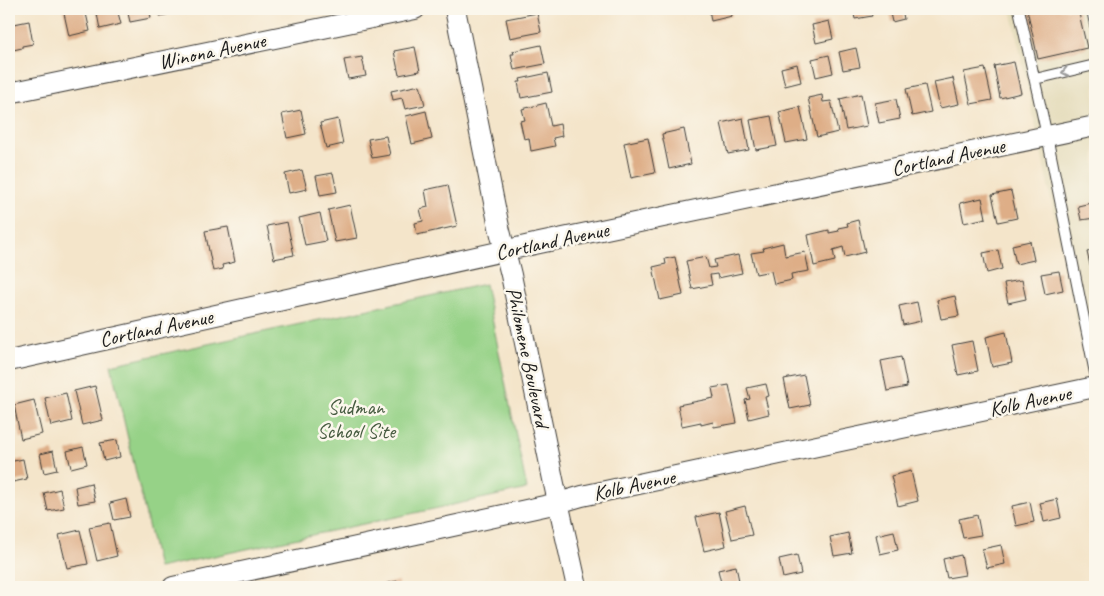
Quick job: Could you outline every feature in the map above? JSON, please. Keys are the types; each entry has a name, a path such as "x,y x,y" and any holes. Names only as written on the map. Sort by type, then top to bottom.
{"street":[{"name":"Winona Avenue","path":"9,93 415,9"},
{"name":"Philomene Boulevard","path":"455,9 499,227 506,251 577,587"},
{"name":"Cortland Avenue","path":"9,361 506,251 1095,126"},
{"name":"Kolb Avenue","path":"173,587 592,494 1095,387"}],"lane":[{"path":"1019,9 1048,136 1095,373"},
{"path":"1093,10 1095,25"},
{"path":"1035,79 1095,65"}],"shaded area":[{"path":"1011,9 1095,9 1095,428 1086,366"}],"green space":[{"name":"Sudman School Site","path":"485,284 527,489 158,568 111,365"}],"building":[{"path":"63,9 85,9 90,31 69,36"},
{"path":"96,9 117,9 121,24 100,29"},
{"path":"127,9 149,9 151,18 130,22"},
{"path":"159,9 180,9 181,12 160,16"},
{"path":"709,9 731,9 732,16 711,21"},
{"path":"853,9 870,9 872,16 855,19"},
{"path":"889,9 902,9 904,19 892,22"},
{"path":"1027,9 1078,9 1087,48 1038,59"},
{"path":"537,13 541,32 510,38 506,19"},
{"path":"29,21 33,44 9,51 9,25"},
{"path":"829,21 833,39 816,43 812,25"},
{"path":"541,45 545,64 514,70 511,54 514,54 513,51"},
{"path":"415,47 420,71 399,75 394,51"},
{"path":"856,48 860,67 843,70 839,52"},
{"path":"829,55 833,73 816,77 812,59"},
{"path":"362,57 366,76 348,79 344,60"},
{"path":"1014,62 1021,93 1000,98 994,66"},
{"path":"797,64 801,82 785,86 781,68"},
{"path":"985,68 992,100 971,104 964,72"},
{"path":"548,73 552,92 521,98 518,82 521,82 520,79"},
{"path":"953,78 959,104 940,108 934,82"},
{"path":"420,85 425,105 405,109 402,98 393,100 391,91"},
{"path":"925,85 931,112 912,116 906,89"},
{"path":"861,94 867,126 846,130 840,99"},
{"path":"822,95 823,102 831,101 838,132 817,137 808,98"},
{"path":"896,99 900,119 879,123 875,103"},
{"path":"546,103 551,126 560,124 562,136 553,138 555,146 531,151 529,138 524,139 520,121 525,120 522,109"},
{"path":"800,107 807,139 786,143 779,112"},
{"path":"301,110 306,134 287,138 282,114"},
{"path":"426,111 432,139 412,144 406,116"},
{"path":"771,116 777,146 756,150 750,120"},
{"path":"743,118 749,150 728,154 721,123"},
{"path":"338,119 343,144 326,148 320,123"},
{"path":"684,129 691,164 669,169 662,134"},
{"path":"386,136 390,155 372,158 368,139"},
{"path":"648,138 655,173 631,178 624,143"},
{"path":"302,170 307,189 289,193 285,174"},
{"path":"333,173 337,192 320,195 316,176"},
{"path":"448,185 457,226 417,235 415,223 423,221 420,209 428,207 425,190"},
{"path":"1011,191 1017,218 998,222 992,195"},
{"path":"982,198 986,218 964,223 960,203"},
{"path":"1095,202 1095,218 1081,220 1078,206"},
{"path":"350,205 357,238 335,242 328,210"},
{"path":"320,213 326,241 305,245 299,218"},
{"path":"858,220 865,252 845,257 843,247 833,250 835,261 814,266 808,235 829,230 829,233 839,231 838,228 848,226 847,223"},
{"path":"287,222 294,255 274,259 267,226"},
{"path":"228,227 235,262 222,265 223,269 213,271 205,231"},
{"path":"1030,241 1034,260 1016,264 1012,245"},
{"path":"783,243 785,256 805,252 809,271 791,274 792,280 774,284 771,271 756,274 751,253 764,251 763,248"},
{"path":"998,250 1002,269 987,273 983,253"},
{"path":"1095,250 1095,281 1094,282 1087,252"},
{"path":"738,255 742,273 718,278 717,274 710,275 712,285 692,289 686,261 706,257 709,268 716,267 714,260"},
{"path":"675,257 683,295 660,300 653,267 666,264 665,259"},
{"path":"1059,271 1063,290 1045,294 1041,274"},
{"path":"1022,280 1026,299 1008,303 1004,283"},
{"path":"955,296 959,316 941,319 937,300"},
{"path":"917,302 921,321 903,325 899,306"},
{"path":"1006,332 1012,363 992,367 986,337"},
{"path":"972,341 978,371 958,375 952,345"},
{"path":"901,357 907,387 887,391 881,361"},
{"path":"804,375 810,405 790,409 784,379"},
{"path":"766,384 769,396 765,397 769,414 749,419 745,400 750,399 747,388"},
{"path":"729,385 737,423 714,427 713,422 701,425 701,422 682,426 678,405 714,398 712,388"},
{"path":"95,386 103,420 82,425 74,391"},
{"path":"66,393 72,421 51,426 45,398"},
{"path":"34,400 42,434 21,439 14,405"},
{"path":"117,440 120,457 104,461 100,443"},
{"path":"83,447 87,464 71,468 67,451"},
{"path":"53,451 57,470 44,473 40,454"},
{"path":"23,459 27,479 13,482 9,462"},
{"path":"911,471 918,501 898,506 891,476"},
{"path":"91,483 95,501 78,504 75,487"},
{"path":"60,489 64,508 48,511 44,493"},
{"path":"126,499 130,517 114,520 110,503"},
{"path":"1057,499 1061,518 1044,522 1040,503"},
{"path":"1030,502 1034,522 1016,526 1012,506"},
{"path":"745,506 752,535 732,539 725,511"},
{"path":"719,512 726,546 704,551 696,517"},
{"path":"977,515 981,535 963,538 959,519"},
{"path":"110,523 117,556 97,561 89,527"},
{"path":"80,530 88,564 67,568 59,535"},
{"path":"894,531 898,550 880,554 876,535"},
{"path":"848,533 852,553 834,556 830,537"},
{"path":"1001,545 1005,564 987,568 982,549"},
{"path":"797,555 801,574 783,578 779,559"},
{"path":"961,555 965,575 947,578 943,559"},
{"path":"736,566 740,586 722,587 718,570"},
{"path":"398,581 399,587 380,587 379,585"}]}
